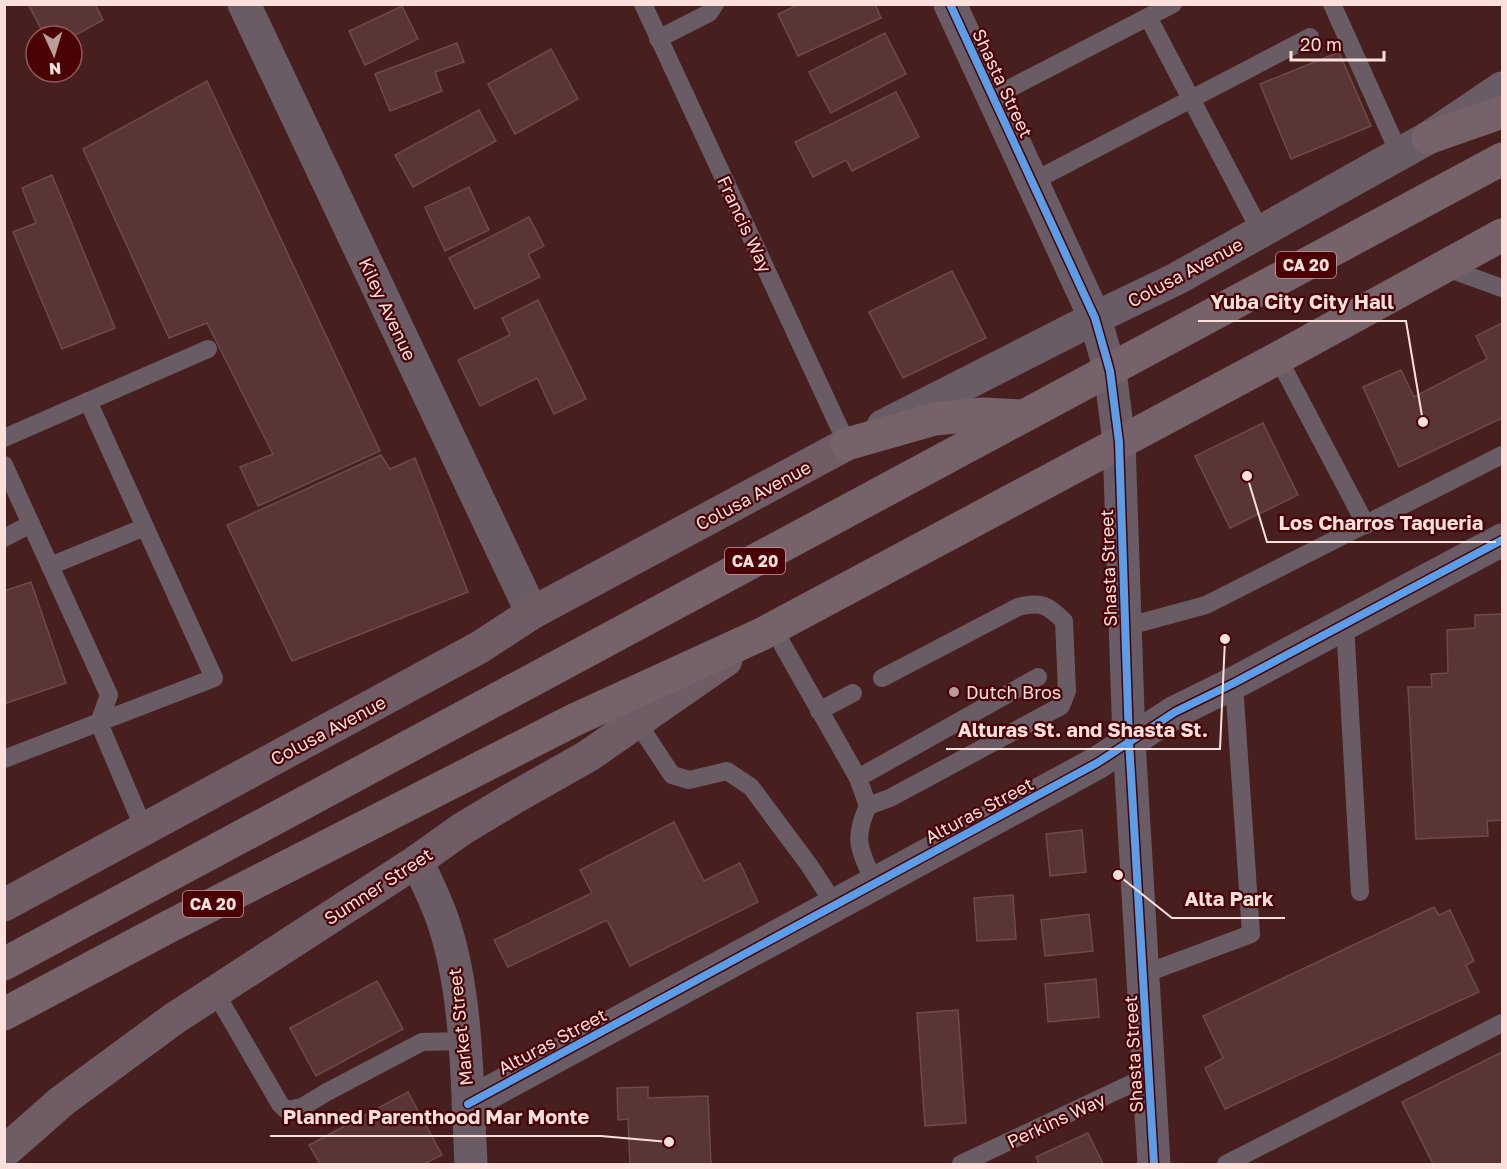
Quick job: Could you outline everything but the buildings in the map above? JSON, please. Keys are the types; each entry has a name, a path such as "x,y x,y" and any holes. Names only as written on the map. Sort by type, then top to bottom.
{"highway":[{"path":"1428,138 1503,112"},
{"name":"CA 20","path":"4,964 1503,159"},
{"name":"CA 20","path":"4,1014 170,926 574,720 768,631 1503,235"},
{"path":"847,444 935,419 983,414 1023,416"}],"main road":[{"name":"Colusa Avenue","path":"4,905 480,647 532,613 847,444"},
{"name":"Sumner Street","path":"4,1152 62,1101 175,1018 417,861 462,829 588,756 768,631"}],"street":[{"name":"Kiley Avenue","path":"244,4 532,613"},
{"name":"Shasta Street","path":"950,4 1095,318 1110,371 1119,442 1129,741 1154,1164"},
{"name":"Colusa Avenue","path":"847,444 1176,279 1428,138 1503,88"},
{"name":"Alturas Street","path":"468,1104 1097,763 1175,712 1503,540"},
{"name":"Market Street","path":"417,861 444,923 454,960 464,1041 471,1164"}],"lane":[{"name":"Francis Way","path":"643,4 847,444"},
{"path":"658,39 709,13 715,4"},
{"path":"993,97 1173,4"},
{"path":"1339,7 1399,153"},
{"path":"1148,17 1261,231"},
{"path":"1032,182 1310,37"},
{"path":"1444,267 1503,288"},
{"path":"4,438 208,349"},
{"path":"1278,358 1366,525"},
{"path":"4,759 214,678 88,401"},
{"path":"1125,627 1206,605 1503,455"},
{"path":"4,465 109,696 99,723 144,829"},
{"path":"4,538 31,524"},
{"path":"51,566 145,528"},
{"path":"868,806 890,798 1061,706 1067,691 1064,621 1049,606 1031,604 1018,607 882,678"},
{"path":"1345,623 1360,892"},
{"path":"768,631 858,778 868,806 859,826 861,854 875,883"},
{"path":"858,778 1038,677"},
{"path":"1144,974 1251,934 1234,683"},
{"path":"819,711 853,693"},
{"path":"637,722 672,776 689,780 728,771 751,787 809,865 835,905"},
{"path":"215,992 280,1104 286,1110 302,1107 422,1042 464,1041"},
{"path":"1226,1164 1250,1158 1503,1023"},
{"name":"Perkins Way","path":"961,1164 1150,1075"}],"cycle path":[{"path":"950,4 1095,318 1110,371 1119,442 1129,741 1154,1164"},
{"path":"468,1104 1097,763 1175,712 1502,540"}],"place":[{"name":"Yuba City City Hall","path":"1423,422"},
{"name":"Los Charros Taqueria","path":"1247,476"},
{"name":"Alturas St. and Shasta St.","path":"1225,639"},
{"name":"Dutch Bros","path":"954,692"},
{"name":"Alta Park","path":"1118,875"},
{"name":"Planned Parenthood Mar Monte","path":"669,1142"}]}
